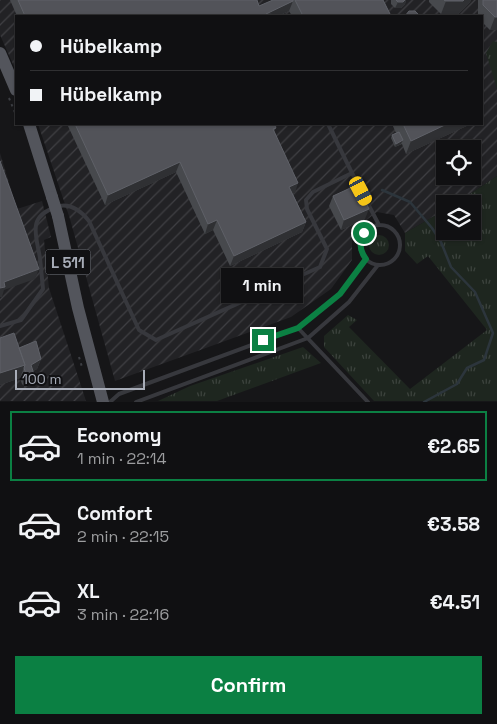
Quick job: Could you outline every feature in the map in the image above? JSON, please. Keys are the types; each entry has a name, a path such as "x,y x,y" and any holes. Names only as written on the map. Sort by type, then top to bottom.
{"main road":[{"path":"0,53 15,88"},
{"name":"L 511","path":"29,125 58,216 78,308 104,402"}],"lane":[{"path":"136,402 308,338 349,302 378,265 391,261 396,256 399,246 394,232 379,225 328,125"},
{"path":"0,326 21,320 43,289 34,228 38,218 46,210 60,205 80,210 89,221 139,330 156,340 320,267 327,249 307,209 306,200 313,192 352,174"},
{"path":"378,265 366,259 360,249 361,238 368,229 379,225"},
{"path":"110,402 119,394 298,328 340,294 366,259"},
{"path":"340,294 349,302"},
{"path":"298,328 368,402"}],"shaded area":[{"path":"0,0 497,0 497,176 468,195 436,195 436,215 405,233 394,215 377,212 352,231 352,260 331,289 291,317 115,381 70,219 38,125 483,125 483,15 15,15 15,69 0,35"},
{"path":"0,153 17,209 42,201 51,237 44,240 49,288 86,401 0,401"}],"green space":[{"path":"493,41 497,42 497,89 486,53"},
{"path":"497,176 497,401 374,401 324,347 324,336 348,315 357,320 349,327 410,389 487,330 428,256 417,264 405,251 405,233 436,215 436,240 481,240 481,195 468,195"},
{"path":"375,235 383,235 389,241 389,249 383,255 375,255 369,249 369,241"},
{"path":"303,347 321,363 217,401 158,401 190,386"}],"building":[{"path":"18,0 257,0 259,6 273,0 293,0 266,14 278,15 25,15"},
{"path":"295,0 383,0 390,15 302,15"},
{"path":"444,0 464,0 446,1"},
{"path":"483,0 497,0 497,17 483,5"},
{"path":"409,11 415,11 419,15 406,15"},
{"path":"75,125 274,125 276,128 273,129 298,183 289,187 306,222 234,256 217,220 208,224 180,162 108,195"},
{"path":"403,125 445,125 411,141"},
{"path":"399,132 403,140 396,144 392,135"},
{"path":"0,161 39,269 4,282 5,287 0,288"},
{"path":"357,185 369,209 344,220 333,196"},
{"path":"14,333 25,365 0,373 0,338"},
{"path":"36,341 41,359 31,365 33,375 29,377 26,374 19,348"}],"waterway":[{"path":"382,190 410,202 432,228 441,242 451,267 475,292 493,333 484,360 467,368 457,384 424,402"}],"route":[{"path":"263,340 298,328 340,294 366,259 360,249 361,238 364,233"}]}
